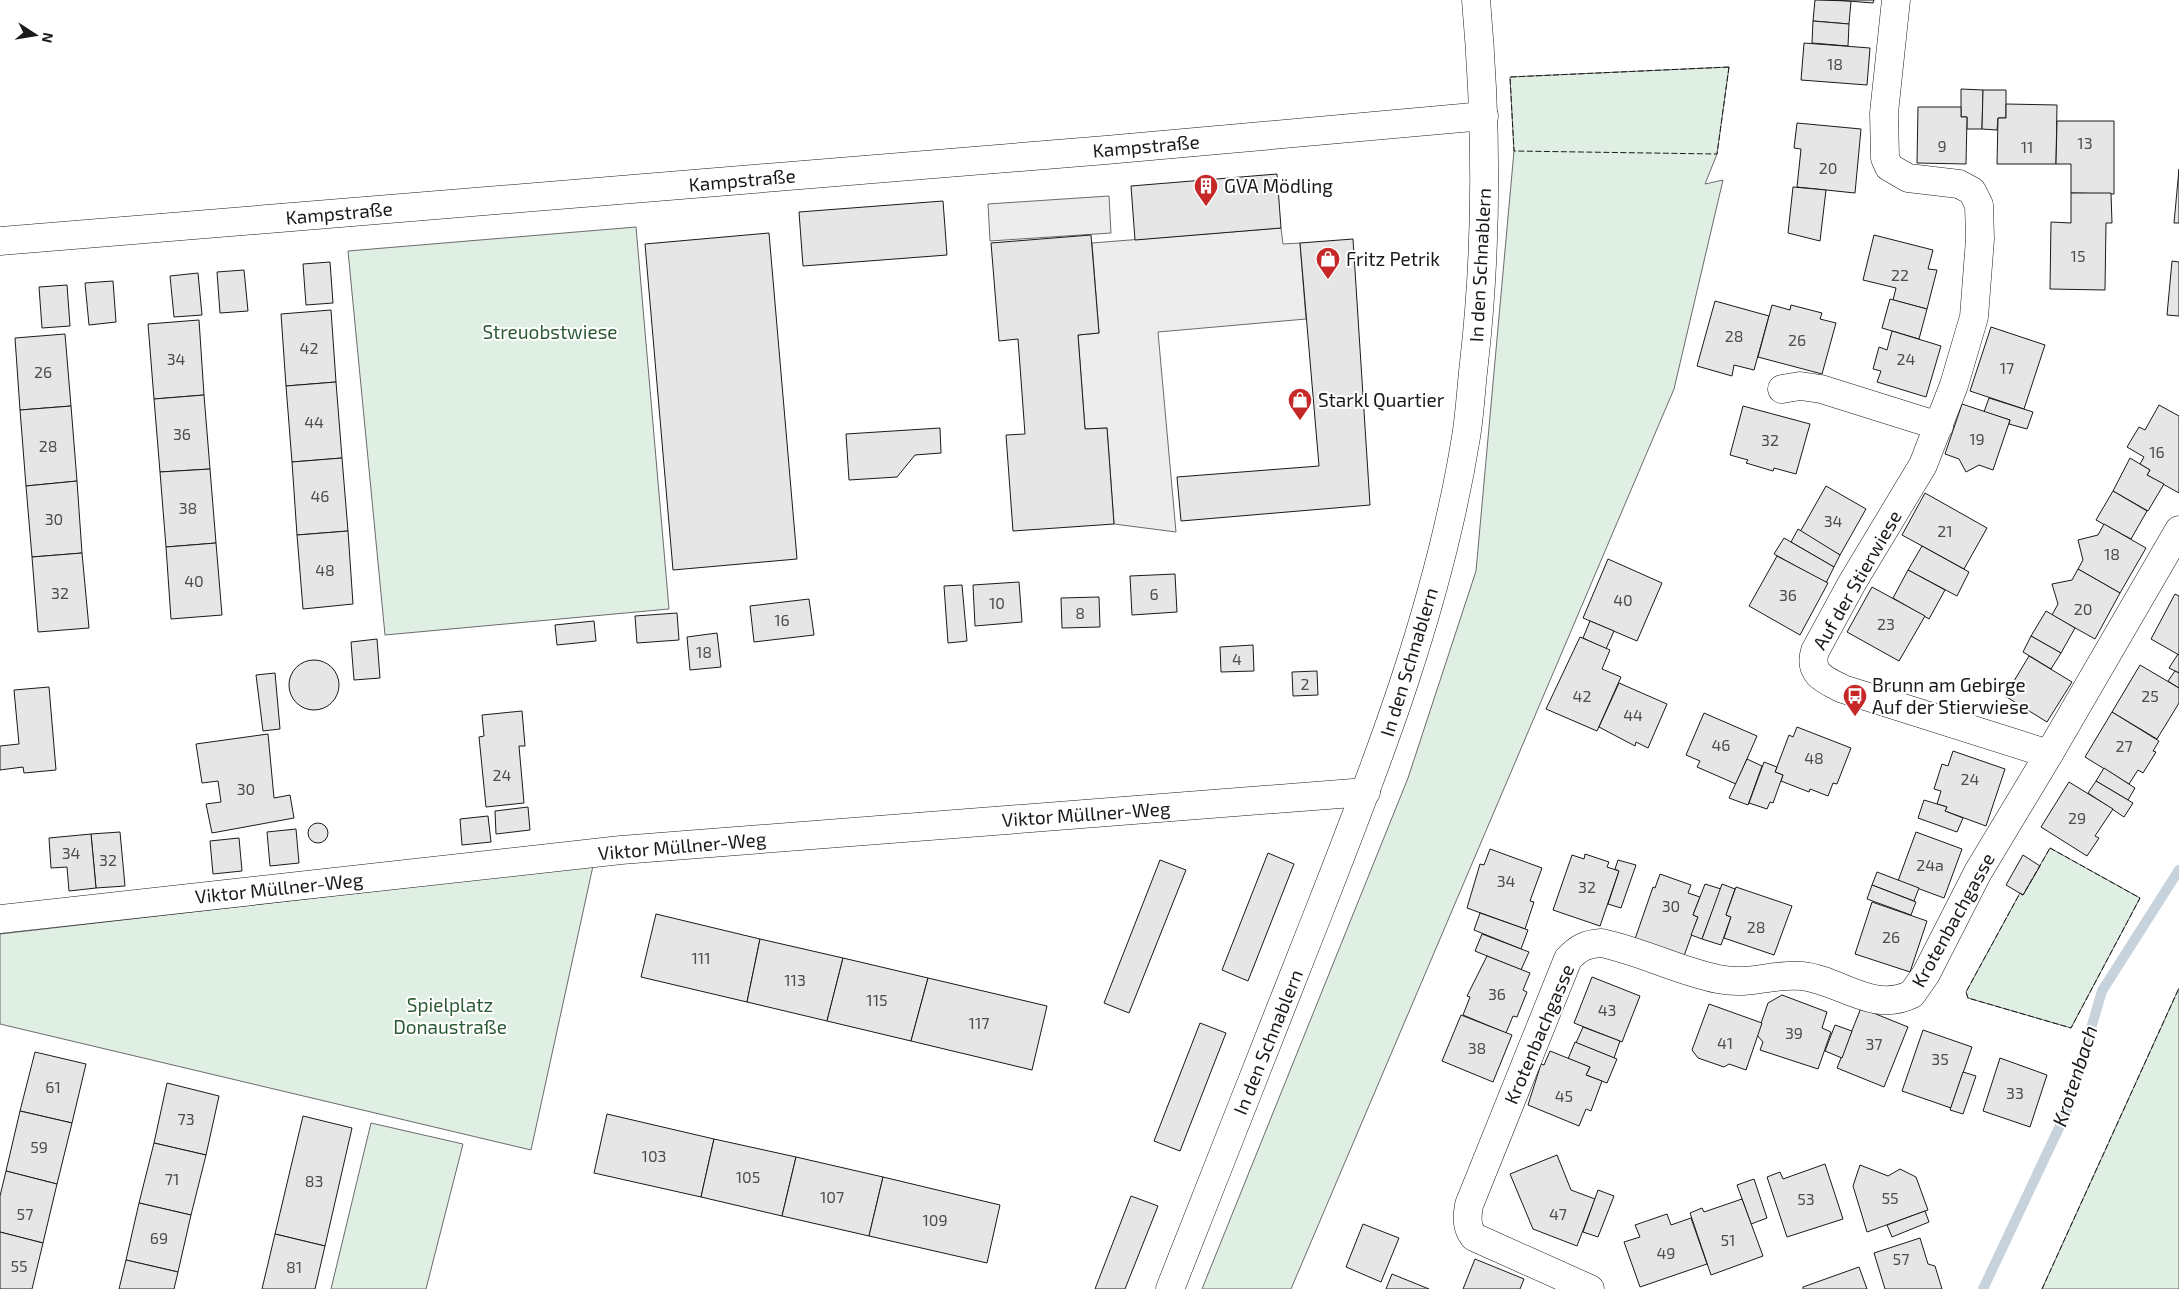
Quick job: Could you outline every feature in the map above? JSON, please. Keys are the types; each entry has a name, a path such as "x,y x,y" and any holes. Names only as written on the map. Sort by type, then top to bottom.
{"street":[{"name":"In den Schnablern","path":"1170,1289 1366,792 1400,701 1426,614 1466,437 1478,328 1485,224 1484,116 1476,0"},
{"name":"Auf der Stierwiese","path":"1896,0 1884,113 1885,158 1889,167 1908,178 1965,186 1972,190 1979,205 1980,239 1974,317 1954,385 1923,464 1852,583 1812,660 1818,677 1843,689 2049,754"},
{"name":"Kampstraße","path":"0,241 1097,151 1484,116"},
{"path":"1782,389 1800,386 1821,389 1938,426"},
{"name":"Krotenbachgasse","path":"1590,1289 1474,1238 1467,1221 1472,1196 1561,972 1572,954 1588,944 1601,943 1718,979 1739,982 1802,976 1884,1001 1906,997 1918,987 1926,974 1978,872 2179,530"},
{"name":"Viktor Müllner-Weg","path":"0,919 621,850 1366,792"}],"green space":[{"path":"1729,67 1717,154 1705,184 1723,180 1674,389 1291,1289 1202,1289 1408,778 1476,571 1514,151 1510,77"},
{"name":"Streuobstwiese","path":"636,227 669,609 385,635 348,251"},
{"path":"2050,848 2140,898 2071,1028 1968,998 1966,992 2020,893 2023,895"},
{"name":"Spielplatz Donaustraße","path":"593,866 531,1150 0,1024 0,934"},
{"path":"2179,988 2179,1289 2042,1289"},
{"path":"371,1123 463,1144 426,1289 331,1289"}],"shaded area":[{"path":"1109,196 1111,233 990,241 988,204"},
{"path":"1281,228 1283,244 1300,243 1306,319 1158,332 1176,532 1114,524 1107,428 1085,429 1078,335 1099,333 1092,243"}],"building":[{"path":"1815,0 1851,1 1849,24 1813,21"},
{"path":"1836,0 1874,0 1873,3"},
{"path":"1813,21 1849,24 1848,46 1812,43"},
{"path":"1804,43 1870,48 1867,85 1801,80"},
{"path":"1961,89 1983,90 1982,129 1967,129 1967,117 1961,117"},
{"path":"1983,90 2006,90 2006,118 1998,118 1997,130 1982,129"},
{"path":"2006,104 2057,105 2056,164 1997,164 1998,118 2006,118"},
{"path":"1918,107 1961,107 1961,117 1967,117 1966,164 1917,163"},
{"path":"2057,121 2114,121 2114,194 2071,193 2071,164 2056,164"},
{"path":"1797,123 1861,129 1855,193 1797,187 1801,149 1794,148"},
{"path":"2179,169 2179,223 2174,223"},
{"name":"GVA Mödling","path":"1277,174 1281,228 1135,240 1131,186"},
{"path":"1793,187 1826,190 1820,241 1788,233"},
{"path":"2071,193 2111,193 2112,223 2106,223 2105,290 2050,289 2051,222 2071,223"},
{"path":"943,201 947,255 803,266 799,212"},
{"path":"769,233 797,559 673,570 645,244"},
{"path":"1091,235 1099,333 1078,335 1085,429 1107,428 1114,524 1013,531 1006,435 1025,434 1018,339 999,341 991,243"},
{"path":"1874,235 1933,250 1928,269 1937,270 1927,309 1893,300 1896,288 1863,280"},
{"path":"1353,239 1370,505 1181,521 1177,477 1319,466 1300,243"},
{"path":"2172,261 2179,262 2179,316 2167,315"},
{"path":"330,262 333,303 306,305 303,264"},
{"path":"244,270 248,311 220,313 217,272"},
{"path":"198,273 202,315 174,317 170,276"},
{"path":"113,281 116,322 89,325 85,283"},
{"path":"67,285 70,326 42,328 39,287"},
{"path":"1890,299 1927,309 1919,339 1882,328"},
{"path":"1715,301 1769,316 1754,370 1734,365 1732,376 1697,366"},
{"path":"1772,305 1790,310 1791,305 1822,313 1820,319 1836,323 1822,374 1758,357"},
{"path":"331,310 336,382 286,386 281,314"},
{"path":"199,320 204,395 154,399 148,324"},
{"path":"1991,327 2045,345 2024,409 1970,391"},
{"path":"1892,331 1941,346 1926,397 1877,382 1881,371 1873,369 1879,347 1887,350"},
{"path":"65,334 71,406 20,410 15,338"},
{"path":"336,382 342,458 292,462 286,386"},
{"path":"204,395 210,469 160,472 154,399"},
{"path":"1989,398 2033,412 2027,429 2009,424 2010,420 1984,412"},
{"path":"1962,404 2010,420 1993,470 1979,465 1966,472 1959,459 1945,454"},
{"path":"2159,405 2179,416 2179,493 2147,475 2150,470 2140,464 2144,457 2127,447 2139,427 2145,430"},
{"path":"71,406 77,481 26,486 20,410"},
{"path":"1743,406 1810,424 1796,474 1774,468 1773,471 1746,463 1748,460 1730,455"},
{"path":"940,428 941,453 915,455 897,477 849,480 846,434"},
{"path":"342,458 348,531 297,535 292,462"},
{"path":"2130,458 2150,470 2147,475 2164,484 2148,511 2113,491"},
{"path":"210,469 216,543 166,547 160,472"},
{"path":"77,481 82,553 32,557 26,486"},
{"path":"1826,486 1866,509 1840,555 1800,532"},
{"path":"2113,491 2147,511 2131,539 2096,520"},
{"path":"1925,493 1987,528 1964,569 1902,535"},
{"path":"2104,524 2146,548 2120,593 2078,569 2083,560 2078,540 2098,535"},
{"path":"1798,529 1840,555 1834,567 1791,542"},
{"path":"348,531 353,604 303,609 297,535"},
{"path":"1784,538 1834,567 1826,583 1774,554"},
{"path":"216,543 222,615 171,619 166,547"},
{"path":"1922,546 1969,572 1957,596 1908,570"},
{"path":"82,553 89,628 38,632 32,557"},
{"path":"1777,556 1828,583 1800,635 1749,606"},
{"path":"1608,559 1662,583 1637,641 1583,618"},
{"path":"2078,569 2120,593 2095,639 2052,615 2058,604 2052,584 2072,580"},
{"path":"1908,570 1945,590 1929,619 1893,598"},
{"path":"1175,574 1177,612 1132,615 1130,576"},
{"path":"1019,582 1022,622 975,626 973,585"},
{"path":"962,585 967,641 948,643 944,586"},
{"path":"1872,587 1925,616 1899,661 1847,632"},
{"path":"2175,594 2179,596 2179,655 2151,639"},
{"path":"1099,597 1100,627 1062,628 1061,598"},
{"path":"809,599 814,635 754,642 750,606"},
{"path":"2046,611 2075,628 2061,653 2031,636"},
{"path":"677,613 679,640 637,643 635,616"},
{"path":"594,621 596,641 557,645 555,625"},
{"path":"1590,621 1614,631 1606,649 1583,638"},
{"path":"717,633 721,667 690,670 687,637"},
{"path":"2031,636 2061,653 2051,669 2023,652"},
{"path":"1580,637 1610,650 1602,669 1621,677 1597,731 1546,709"},
{"path":"377,639 380,678 354,680 351,642"},
{"path":"1253,645 1254,671 1221,672 1220,647"},
{"path":"2179,655 2179,673 2169,668"},
{"path":"2029,656 2072,682 2047,722 2005,696"},
{"path":"319,660 332,667 338,675 338,695 332,703 324,709 309,710 296,703 290,695 289,680 296,667 304,661"},
{"path":"2140,665 2179,688 2179,703 2157,739 2112,712"},
{"path":"1317,671 1318,695 1293,696 1292,672"},
{"path":"2175,671 2179,673 2179,688 2168,681"},
{"path":"275,673 280,729 263,731 256,675"},
{"path":"1619,683 1667,704 1648,748 1636,742 1635,746 1599,727"},
{"path":"49,687 56,770 24,773 23,767 0,770 0,746 19,744 14,690"},
{"path":"522,711 525,746 519,746 524,803 486,807 479,737 484,736 482,715"},
{"path":"2112,712 2159,741 2153,751 2156,752 2143,773 2138,770 2129,784 2085,757"},
{"path":"1704,713 1757,736 1736,784 1697,767 1700,761 1686,755"},
{"path":"1797,727 1851,748 1837,784 1833,783 1828,796 1810,789 1809,792 1781,781 1783,775 1775,772 1789,735 1793,737"},
{"path":"268,734 274,798 290,795 294,818 212,833 206,804 221,802 218,781 202,783 196,744"},
{"path":"1953,751 2005,769 1986,826 1945,811 1947,807 1937,804 1941,791 1934,789 1942,764 1948,766"},
{"path":"1747,759 1762,766 1748,805 1729,798"},
{"path":"1764,762 1777,767 1775,772 1783,775 1773,803 1770,802 1767,809 1749,803"},
{"path":"2104,768 2135,788 2128,800 2096,781"},
{"path":"2096,781 2133,803 2124,817 2088,793"},
{"path":"2069,782 2113,809 2095,836 2099,838 2087,856 2041,827"},
{"path":"1924,800 1947,807 1945,811 1963,818 1957,832 1918,818"},
{"path":"528,807 530,830 496,834 495,811"},
{"path":"488,816 491,842 462,845 460,819"},
{"path":"314,823 322,823 328,829 328,837 322,843 314,843 308,837 308,829"},
{"path":"296,829 299,863 270,866 267,832"},
{"path":"120,832 125,886 96,888 91,834"},
{"path":"1916,832 1962,849 1944,898 1898,881"},
{"path":"91,834 96,888 69,891 67,867 51,868 49,838"},
{"path":"239,838 242,871 213,874 210,841"},
{"path":"1490,849 1542,868 1530,901 1534,902 1525,929 1467,908 1480,864 1484,865"},
{"path":"1268,853 1294,864 1248,981 1222,970"},
{"path":"1585,854 1609,862 1607,867 1619,871 1600,926 1553,910 1572,855 1584,859"},
{"path":"2023,855 2040,866 2023,895 2006,885"},
{"path":"1160,860 1186,870 1129,1013 1104,1003"},
{"path":"1618,860 1636,865 1621,908 1608,904 1619,871 1615,869"},
{"path":"1877,872 1919,888 1914,901 1872,885"},
{"path":"1660,874 1691,885 1688,893 1700,897 1693,915 1698,917 1684,956 1635,939 1653,887 1655,888"},
{"path":"1705,884 1721,889 1702,939 1691,935 1698,917 1693,915"},
{"path":"1722,884 1735,889 1726,915 1731,917 1721,945 1702,939"},
{"path":"1872,885 1916,902 1911,915 1867,899"},
{"path":"1736,887 1792,906 1774,955 1724,938 1731,917 1726,915"},
{"path":"1872,902 1927,921 1910,972 1855,954"},
{"path":"1480,913 1528,930 1521,949 1474,930"},
{"path":"656,914 760,939 747,1002 641,977"},
{"path":"1482,934 1529,952 1521,970 1475,951"},
{"path":"760,939 843,958 827,1021 747,1002"},
{"path":"1487,956 1530,973 1523,990 1527,992 1517,1017 1513,1016 1506,1033 1463,1015 1470,997 1467,996"},
{"path":"843,958 928,978 911,1041 827,1021"},
{"path":"1592,977 1640,996 1622,1042 1574,1023"},
{"path":"928,978 1047,1006 1032,1070 911,1041"},
{"path":"1782,995 1827,1012 1822,1028 1831,1032 1818,1069 1760,1050 1763,1042 1757,1035 1768,1003"},
{"path":"1709,1004 1762,1023 1746,1070 1729,1064 1724,1067 1698,1058 1692,1050"},
{"path":"1861,1008 1908,1027 1884,1087 1837,1068"},
{"path":"1461,1015 1512,1035 1493,1082 1442,1061"},
{"path":"1200,1023 1226,1033 1180,1151 1154,1141"},
{"path":"1835,1025 1852,1031 1842,1058 1825,1051"},
{"path":"1583,1027 1620,1041 1614,1058 1576,1043"},
{"path":"1923,1030 1972,1047 1951,1108 1902,1091"},
{"path":"1575,1042 1617,1059 1607,1083 1586,1075 1590,1067 1568,1059"},
{"path":"1550,1051 1590,1067 1586,1075 1602,1081 1591,1111 1586,1109 1579,1126 1528,1105 1541,1064 1544,1065"},
{"path":"35,1052 86,1064 72,1123 20,1111"},
{"path":"2000,1058 2047,1075 2030,1127 1983,1111"},
{"path":"1963,1072 1976,1076 1963,1114 1950,1110"},
{"path":"167,1083 219,1096 206,1155 154,1143"},
{"path":"20,1111 72,1123 57,1184 6,1171"},
{"path":"607,1114 714,1139 701,1197 594,1173"},
{"path":"303,1116 352,1128 325,1246 275,1234"},
{"path":"714,1139 796,1157 782,1216 701,1197"},
{"path":"154,1143 206,1155 191,1215 139,1203"},
{"path":"1557,1155 1571,1190 1595,1199 1577,1246 1533,1229 1510,1174"},
{"path":"796,1157 883,1177 869,1236 782,1216"},
{"path":"1825,1164 1843,1219 1787,1237 1767,1177 1780,1172 1783,1179"},
{"path":"1860,1165 1888,1176 1900,1169 1916,1177 1928,1210 1867,1232 1853,1186"},
{"path":"6,1171 57,1184 43,1243 0,1232 0,1196"},
{"path":"883,1177 1000,1205 987,1263 869,1236"},
{"path":"1754,1179 1767,1218 1751,1224 1737,1185"},
{"path":"1598,1190 1614,1196 1598,1237 1583,1232"},
{"path":"1131,1196 1158,1206 1125,1289 1095,1289"},
{"path":"1742,1199 1763,1256 1711,1275 1690,1213 1702,1208 1704,1212"},
{"path":"139,1203 191,1215 178,1272 126,1260"},
{"path":"1925,1211 1929,1222 1892,1237 1887,1225"},
{"path":"1667,1214 1671,1225 1691,1218 1707,1264 1640,1287 1624,1242 1640,1237 1635,1225"},
{"path":"1363,1224 1399,1238 1381,1282 1346,1267"},
{"path":"0,1232 43,1243 32,1289 0,1289"},
{"path":"275,1234 325,1246 315,1289 262,1289"},
{"path":"1920,1238 1928,1264 1935,1266 1942,1289 1885,1289 1874,1253"},
{"path":"1475,1259 1524,1279 1520,1289 1463,1289"},
{"path":"126,1260 178,1272 174,1289 119,1289"},
{"path":"1859,1267 1867,1289 1803,1289 1803,1287"},
{"path":"1392,1274 1429,1289 1386,1289"}],"waterway":[{"name":"Krotenbach","path":"1983,1289 2066,1113 2102,991 2179,870"}],"fence":[{"path":"1729,67 1717,154 1514,151 1510,77 1729,67"},
{"path":"2050,848 2140,898 2071,1028 1968,998 1966,992 2020,893 2023,895 2050,848"},
{"path":"2042,1289 2179,988"}],"place":[{"name":"GVA Mödling","path":"1206,207"},
{"name":"Fritz Petrik","path":"1328,280"},
{"name":"Starkl Quartier","path":"1300,421"},
{"name":"Brunn am Gebirge Auf der Stierwiese","path":"1855,717"}]}
